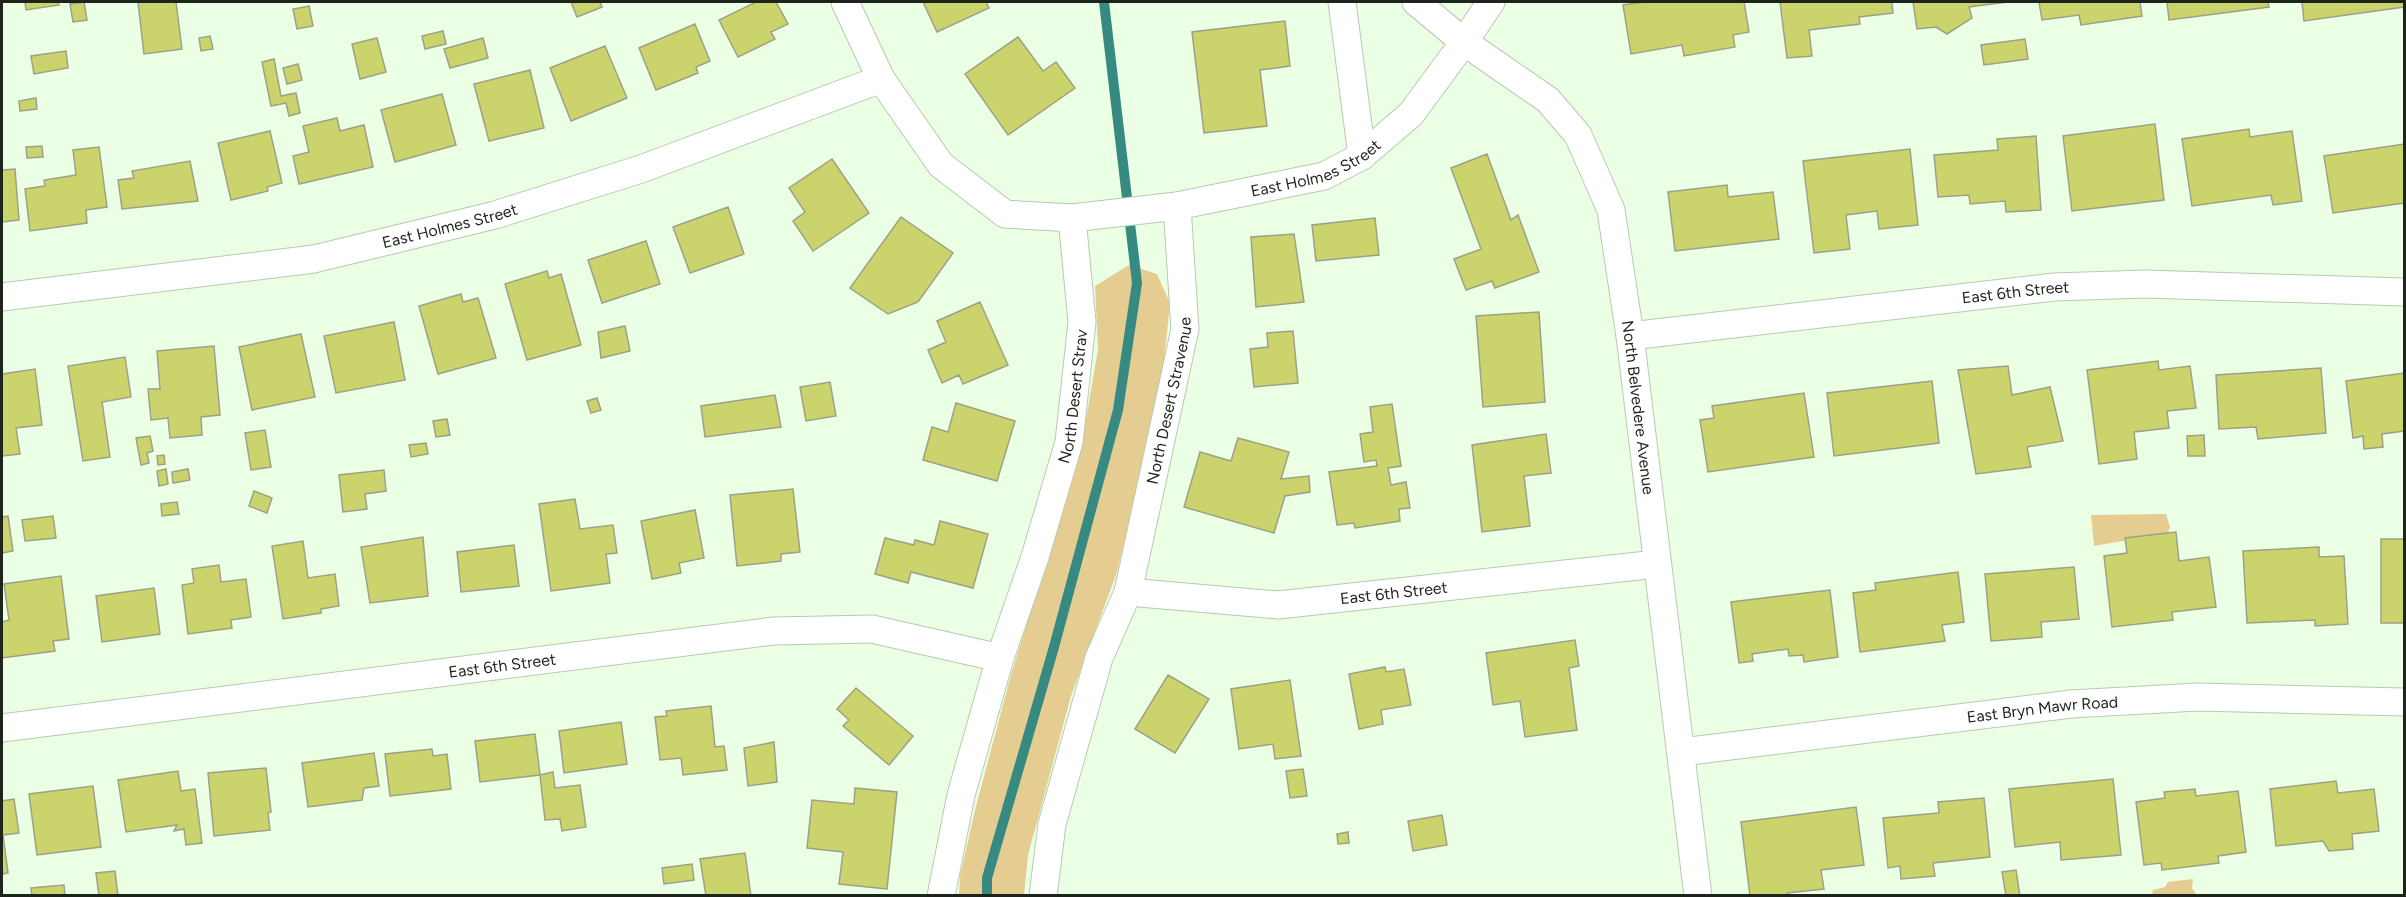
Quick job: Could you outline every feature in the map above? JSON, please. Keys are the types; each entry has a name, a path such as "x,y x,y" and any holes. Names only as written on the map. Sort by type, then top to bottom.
{"street":[{"path":"845,2 881,79 940,165 1005,214 1072,218"},
{"path":"1342,2 1362,156"},
{"name":"North Belvedere Avenue","path":"1416,2 1464,42 1548,100 1578,135 1611,210 1630,336 1698,896"},
{"name":"East Holmes Street","path":"1072,218 1178,206 1324,176 1362,156 1411,114 1491,2"},
{"name":"East Holmes Street","path":"2,297 314,259 495,215 642,169 881,79"},
{"name":"North Desert Stravenue","path":"1128,592 1185,329 1178,206"},
{"name":"North Desert Strav","path":"941,896 961,795 1000,658 1035,557 1069,442 1082,322 1072,218"},
{"name":"East 6th Street","path":"1630,336 2054,287 2145,284 2404,292"},
{"name":"East 6th Street","path":"1128,592 1278,605 1658,564"},
{"path":"1042,896 1052,824 1099,658 1128,592"},
{"name":"East 6th Street","path":"2,728 774,631 872,629 1000,658"},
{"name":"East Bryn Mawr Road","path":"1682,752 2071,704 2198,697 2404,702"}],"shaded area":[{"path":"1129,265 1157,274 1170,303 1160,400 1116,575 1071,696 1028,855 1024,895 959,896 960,876 975,810 1011,675 1082,443 1098,349 1095,286"},
{"path":"2166,514 2170,527 2168,533 2094,546 2091,515"},
{"path":"2193,879 2192,888 2197,895 2152,895 2153,890 2165,887 2168,882"}],"building":[{"path":"25,2 58,2 59,5 26,10"},
{"path":"84,2 87,20 73,22 70,4"},
{"path":"138,2 176,2 182,49 144,54"},
{"path":"571,2 600,2 602,7 577,17"},
{"path":"756,2 776,2 788,24 771,32 775,39 738,57 719,20"},
{"path":"923,2 986,2 989,8 937,32"},
{"path":"1645,2 1744,2 1749,32 1733,35 1735,47 1684,56 1682,45 1631,54 1623,5"},
{"path":"1780,2 1892,2 1893,13 1859,17 1860,24 1809,30 1812,56 1787,58"},
{"path":"1913,2 2008,2 1969,7 1972,18 1947,34 1936,27 1917,29"},
{"path":"2039,2 2140,2 2142,16 2081,25 2079,15 2042,20"},
{"path":"2167,2 2268,2 2269,7 2169,20"},
{"path":"2302,2 2404,2 2404,7 2304,21"},
{"path":"309,6 313,26 297,29 293,9"},
{"path":"1285,21 1290,66 1260,70 1267,126 1204,133 1192,32"},
{"path":"695,24 710,61 696,67 698,73 656,90 639,48"},
{"path":"443,31 446,44 425,49 422,36"},
{"path":"210,36 213,49 201,51 199,38"},
{"path":"1018,37 1043,71 1056,62 1075,88 1008,135 965,74"},
{"path":"377,38 386,72 360,79 352,44"},
{"path":"483,38 488,58 450,68 444,49"},
{"path":"2025,39 2028,59 1984,65 1981,45"},
{"path":"605,46 627,98 571,121 550,68"},
{"path":"66,51 68,68 34,74 31,56"},
{"path":"274,59 281,96 296,93 300,113 289,116 286,103 271,106 262,62"},
{"path":"298,64 302,80 287,84 283,68"},
{"path":"530,70 544,128 489,141 474,84"},
{"path":"442,94 456,145 395,162 381,110"},
{"path":"36,98 37,109 20,111 19,101"},
{"path":"337,118 340,131 364,125 373,167 299,184 293,156 309,152 303,126"},
{"path":"2155,124 2164,200 2072,211 2063,136"},
{"path":"2249,129 2250,137 2292,131 2302,201 2273,205 2271,195 2192,206 2182,139"},
{"path":"270,131 282,183 267,187 268,191 231,200 218,143"},
{"path":"2036,136 2041,210 2006,212 2005,201 1970,204 1969,195 1938,197 1934,155 1998,150 1997,139"},
{"path":"2404,144 2404,203 2333,213 2324,156"},
{"path":"42,146 43,157 27,158 26,147"},
{"path":"99,147 107,207 86,210 87,223 30,231 25,189 45,186 44,180 76,175 73,150"},
{"path":"1910,149 1918,225 1879,229 1877,211 1846,215 1850,249 1814,253 1803,161"},
{"path":"1487,154 1511,220 1518,215 1539,272 1495,288 1492,281 1466,290 1454,259 1481,249 1451,168"},
{"path":"832,159 869,213 813,251 793,221 805,212 789,188"},
{"path":"190,161 198,201 122,209 118,180 134,178 132,171"},
{"path":"15,169 19,220 2,222 2,170"},
{"path":"1727,185 1728,197 1773,192 1779,239 1675,251 1668,192"},
{"path":"728,207 744,254 690,273 673,227"},
{"path":"901,217 953,253 918,302 888,314 850,288"},
{"path":"1375,218 1379,255 1316,261 1312,225"},
{"path":"1294,234 1304,302 1256,307 1251,237"},
{"path":"646,241 660,284 602,303 588,260"},
{"path":"547,271 549,278 561,274 581,345 527,360 505,284"},
{"path":"461,294 463,302 478,298 496,358 438,374 419,306"},
{"path":"980,302 1008,365 963,384 959,375 942,383 928,350 946,342 937,321"},
{"path":"1539,312 1545,402 1483,407 1476,316"},
{"path":"394,322 405,380 336,393 324,336"},
{"path":"625,326 630,351 601,358 598,332"},
{"path":"1293,331 1298,383 1254,387 1250,349 1268,347 1267,333"},
{"path":"301,334 315,397 252,410 239,347"},
{"path":"214,346 220,415 201,417 202,435 170,438 168,418 151,420 148,389 160,389 157,351"},
{"path":"125,357 131,397 102,402 110,457 83,461 68,366"},
{"path":"2158,361 2159,370 2190,366 2196,408 2167,411 2169,428 2134,432 2137,459 2099,464 2087,370"},
{"path":"2008,366 2012,395 2050,387 2063,441 2027,447 2031,467 1976,474 1958,370"},
{"path":"2321,368 2326,433 2258,439 2256,427 2219,429 2216,375"},
{"path":"35,369 42,425 16,428 20,454 2,456 2,374"},
{"path":"2404,373 2404,431 2382,434 2383,447 2364,449 2363,436 2353,438 2346,381"},
{"path":"1932,381 1939,443 1834,456 1827,393"},
{"path":"830,382 836,416 806,421 800,387"},
{"path":"1804,393 1814,457 1708,472 1700,420 1714,418 1712,406"},
{"path":"775,395 781,427 705,437 701,406"},
{"path":"597,398 601,410 591,413 587,401"},
{"path":"956,403 1015,421 997,481 923,460 932,427 948,432"},
{"path":"1392,404 1401,466 1388,468 1391,485 1406,482 1410,508 1399,509 1400,521 1355,528 1354,523 1337,525 1329,472 1377,466 1376,460 1364,462 1360,434 1373,432 1370,407"},
{"path":"447,419 450,435 436,437 433,421"},
{"path":"265,430 271,467 251,470 245,433"},
{"path":"1546,434 1551,473 1524,476 1530,526 1482,532 1472,445"},
{"path":"2204,435 2205,456 2188,456 2187,436"},
{"path":"150,436 153,451 147,453 149,463 141,465 136,438"},
{"path":"1238,438 1289,452 1281,479 1309,476 1310,492 1285,496 1274,533 1184,507 1200,452 1231,461"},
{"path":"426,443 428,454 411,457 409,445"},
{"path":"164,455 165,464 158,465 157,456"},
{"path":"166,469 168,484 159,486 157,471"},
{"path":"188,469 190,480 173,483 172,472"},
{"path":"384,470 386,491 365,494 367,509 343,512 339,475"},
{"path":"793,489 800,552 781,554 781,561 737,566 730,495"},
{"path":"254,491 272,498 267,513 249,506"},
{"path":"575,499 580,529 613,525 617,553 606,554 610,583 551,591 539,504"},
{"path":"177,502 179,514 162,516 161,504"},
{"path":"695,510 704,558 679,563 681,573 652,579 641,521"},
{"path":"8,516 13,551 2,553 2,517"},
{"path":"53,516 56,538 25,541 22,520"},
{"path":"940,521 988,534 973,588 911,572 908,583 875,574 885,538 914,545 915,540 934,545"},
{"path":"2176,532 2179,561 2209,557 2216,607 2172,612 2173,620 2112,627 2104,556 2127,553 2125,538"},
{"path":"423,537 428,596 370,603 361,547"},
{"path":"2381,539 2404,539 2404,623 2381,623"},
{"path":"303,541 308,578 335,574 339,606 321,609 321,613 283,619 272,546"},
{"path":"514,545 519,586 461,592 457,552"},
{"path":"2319,547 2319,557 2344,556 2348,624 2315,626 2315,620 2247,623 2243,551"},
{"path":"219,565 221,582 246,579 251,617 231,620 232,628 188,634 182,585 194,583 192,569"},
{"path":"2074,567 2079,619 2041,622 2042,637 1991,641 1985,574"},
{"path":"1958,572 1964,622 1942,625 1945,641 1860,652 1853,593 1876,590 1875,583"},
{"path":"61,576 69,639 53,641 55,651 2,658 2,622 9,620 4,584"},
{"path":"154,588 160,634 102,642 96,596"},
{"path":"1830,590 1838,657 1804,662 1803,655 1789,656 1788,649 1752,654 1753,661 1739,663 1731,602"},
{"path":"1575,640 1579,666 1569,668 1577,730 1525,737 1520,701 1493,705 1486,653"},
{"path":"1385,667 1386,672 1404,669 1411,705 1381,710 1383,724 1359,729 1349,674"},
{"path":"1168,675 1209,699 1175,753 1135,729"},
{"path":"1290,680 1301,756 1275,759 1273,744 1239,749 1231,689"},
{"path":"856,688 913,736 889,765 843,726 849,720 837,709"},
{"path":"711,706 715,747 724,746 727,770 683,775 681,758 660,760 655,717 667,716 666,711"},
{"path":"621,722 627,764 564,773 559,731"},
{"path":"535,734 540,775 480,782 475,741"},
{"path":"774,742 777,782 748,786 744,748"},
{"path":"432,749 433,756 447,754 451,789 390,796 385,754"},
{"path":"374,753 379,786 364,788 362,800 308,807 302,763"},
{"path":"266,768 271,812 268,813 270,830 214,836 208,773"},
{"path":"1303,769 1307,796 1290,798 1286,771"},
{"path":"178,771 181,791 195,789 202,843 186,845 184,829 174,831 177,825 126,832 118,780"},
{"path":"553,772 555,788 580,785 586,827 562,831 560,819 545,820 540,775"},
{"path":"2113,779 2121,855 2061,860 2060,842 2015,847 2009,789"},
{"path":"2336,781 2338,793 2374,789 2379,831 2352,834 2353,849 2329,851 2323,841 2276,846 2270,789"},
{"path":"93,786 101,847 37,855 29,794"},
{"path":"855,788 897,792 887,889 839,884 843,852 807,848 812,800 854,804"},
{"path":"2195,789 2196,796 2238,791 2246,852 2218,856 2219,863 2162,870 2161,863 2144,865 2136,802 2165,798 2164,792"},
{"path":"1984,798 1990,857 1933,863 1935,876 1901,879 1900,866 1888,868 1883,818 1939,813 1938,802"},
{"path":"14,799 19,833 3,835 8,873 2,874 2,801"},
{"path":"1856,807 1864,865 1821,870 1824,889 1787,893 1787,896 1750,896 1741,822"},
{"path":"1442,815 1447,845 1413,851 1408,821"},
{"path":"1348,832 1349,843 1338,844 1337,834"},
{"path":"745,853 751,896 706,896 700,859"},
{"path":"692,864 694,880 664,884 662,868"},
{"path":"2016,870 2020,896 2006,896 2002,872"},
{"path":"115,871 118,896 99,896 96,873"},
{"path":"64,885 65,896 32,896 31,888"}],"waterway":[{"path":"987,896 987,878 1054,647 1118,410 1137,283 1104,2"}]}
